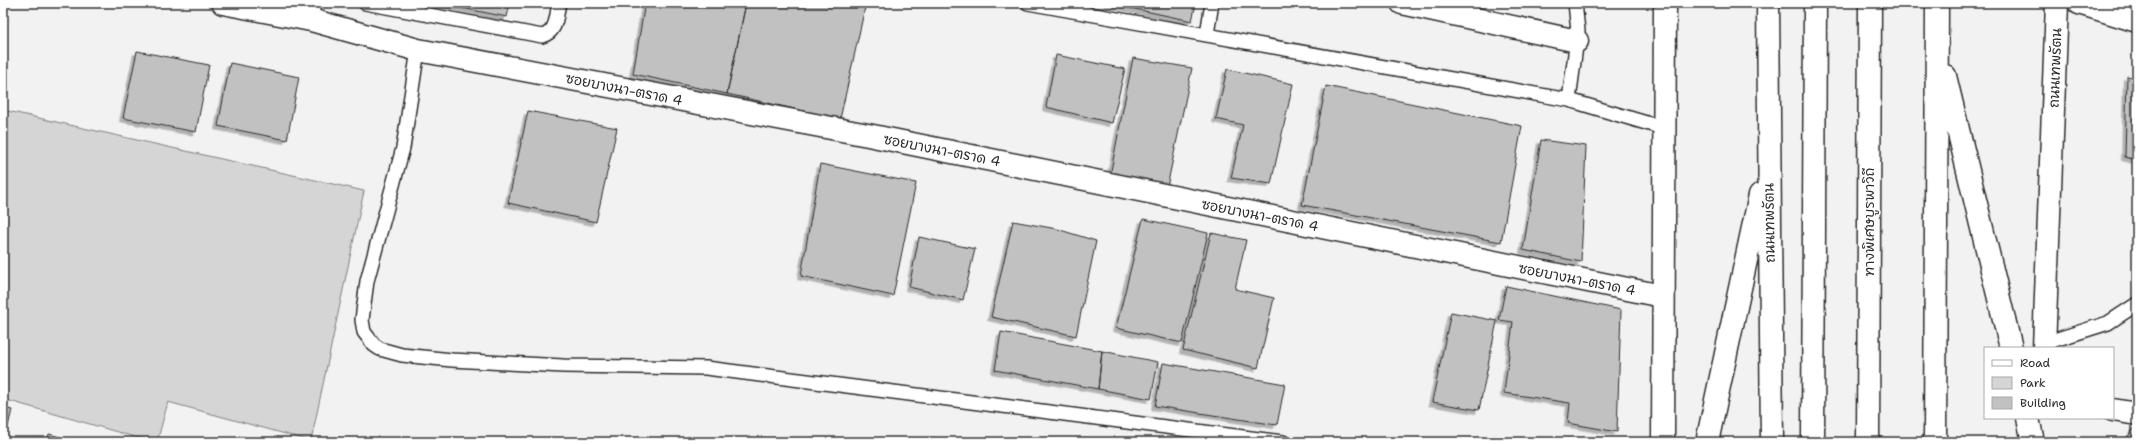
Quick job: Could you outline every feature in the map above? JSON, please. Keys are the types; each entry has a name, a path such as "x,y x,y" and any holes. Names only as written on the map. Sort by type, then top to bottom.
{"main road":[{"name":"ซอยบางนา-ตราด 4","path":"223,3 313,11 418,50 876,137 1662,296"},
{"path":"1402,3 1577,41"},
{"path":"1663,442 1662,296 1665,3"},
{"name":"ถนนเทพรัตน","path":"1768,3 1768,155 1772,442"},
{"path":"1813,442 1815,3"},
{"name":"ทางพิเศษบูรพาวิถี","path":"1868,442 1870,3"},
{"path":"1935,442 1937,3"},
{"name":"ถนนเทพรัตน","path":"2045,346 2057,3"},
{"path":"2079,3 2137,21"},
{"path":"1936,42 2011,347"},
{"path":"1707,442 1768,155"},
{"path":"2114,410 2137,414"},
{"path":"2028,419 2033,442"},
{"path":"2038,442 2039,419"}],"lane":[{"path":"365,3 542,36 550,33 554,26 559,3"},
{"path":"1028,3 1569,100 1663,128"},
{"path":"1207,34 1212,3"},
{"path":"1569,100 1578,31 1575,3"},
{"path":"418,50 403,148 367,281 364,304 362,320 364,332 374,346 380,349 402,355 460,360 563,366 706,368 1283,442"},
{"path":"2045,346 2108,323 2137,304"}],"green space":[{"path":"3,110 364,191 311,441 168,402 157,442 152,442 3,399"}],"building":[{"path":"437,3 510,3 507,17"},
{"path":"645,3 746,3 727,94 633,74"},
{"path":"746,3 866,3 840,119 727,94"},
{"path":"1107,3 1196,3 1192,21"},
{"path":"137,51 209,65 196,132 123,118"},
{"path":"1056,55 1125,69 1112,123 1046,107"},
{"path":"1133,58 1192,68 1167,187 1110,176"},
{"path":"230,63 299,77 287,140 218,126"},
{"path":"1227,69 1293,84 1271,184 1231,178 1243,125 1216,119"},
{"path":"2127,76 2137,78 2137,160 2125,157"},
{"path":"1326,86 1522,126 1501,242 1302,205"},
{"path":"528,111 617,128 596,222 508,203"},
{"path":"1541,140 1586,146 1581,262 1523,250"},
{"path":"820,164 916,183 893,296 801,276"},
{"path":"1143,219 1208,233 1182,343 1116,328"},
{"path":"1013,221 1057,229 1096,241 1076,336 991,317"},
{"path":"1211,233 1246,240 1235,289 1274,298 1258,368 1183,350"},
{"path":"919,237 975,249 963,300 909,287"},
{"path":"1506,286 1621,310 1617,432 1568,423 1570,403 1504,393 1513,322 1499,320"},
{"path":"1451,312 1497,321 1479,410 1432,402"},
{"path":"1001,332 1102,351 1098,389 995,370"},
{"path":"1102,351 1158,362 1151,399 1098,389"},
{"path":"1163,363 1285,384 1277,425 1155,406"},
{"path":"3,408 12,410 4,442 3,442"},
{"path":"2135,427 2137,428 2137,442 2124,442"},
{"path":"49,434 79,442 47,442"},
{"path":"239,436 267,442 237,442"}]}
